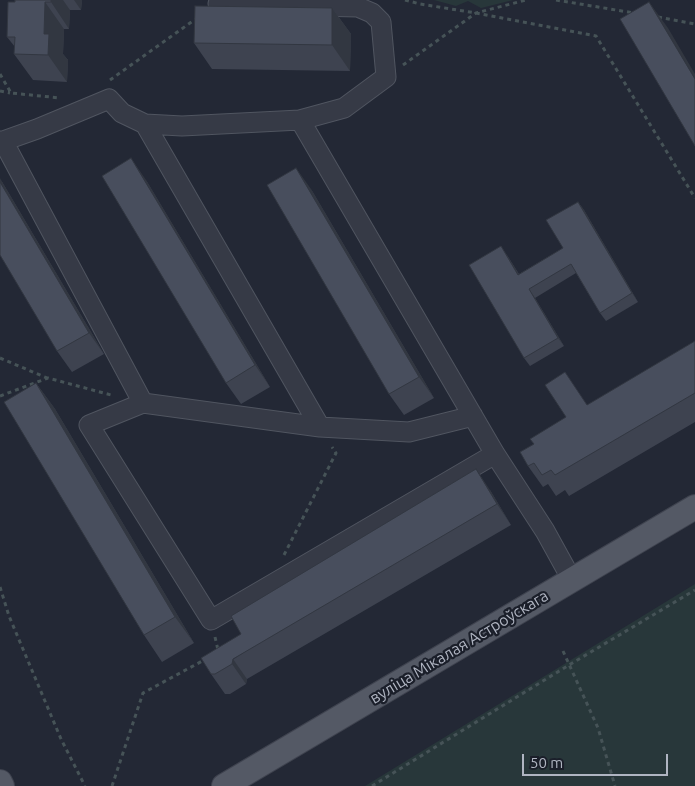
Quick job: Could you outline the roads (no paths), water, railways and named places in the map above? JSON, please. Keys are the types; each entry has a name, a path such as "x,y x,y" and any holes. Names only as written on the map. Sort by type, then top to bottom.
{"main road":[{"name":"вуліца Мікалая Астроўскага","path":"224,786 695,507"},
{"path":"0,782 2,786"}],"lane":[{"path":"143,403 1,141 37,129 109,99 122,113 145,124 182,126 300,120 344,108 386,77 381,22 372,13 358,7 218,4"},
{"path":"300,120 495,454 545,531 572,580"},
{"path":"145,124 320,427"},
{"path":"473,416 409,432 320,427 143,403 89,426 211,620 495,454"}]}
